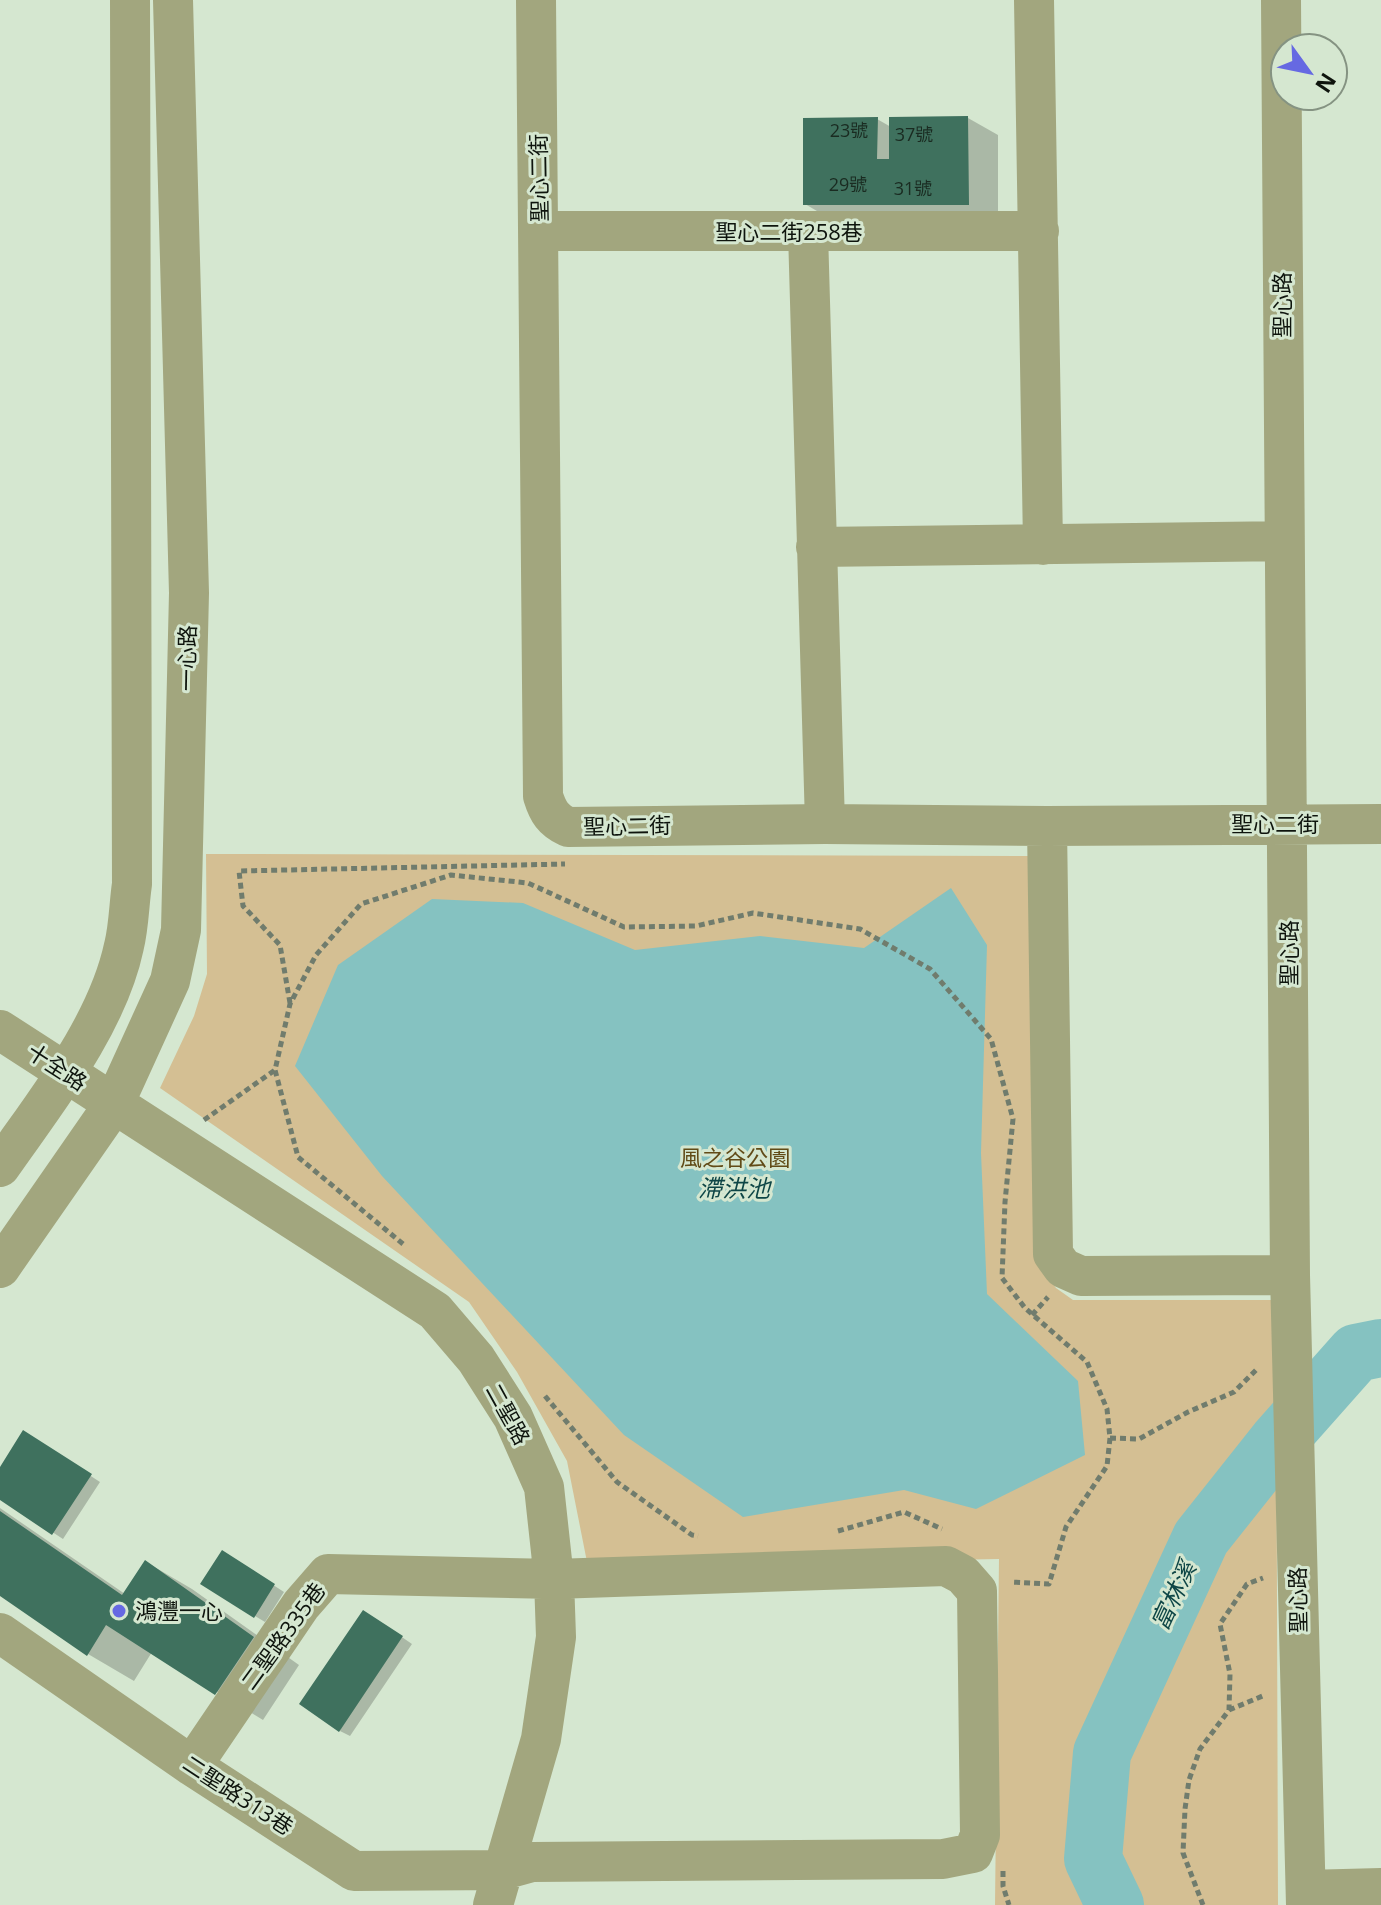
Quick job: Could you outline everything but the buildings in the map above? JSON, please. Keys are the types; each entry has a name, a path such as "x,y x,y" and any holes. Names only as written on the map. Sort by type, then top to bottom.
{"street":[{"path":"0,1167 65,1073 107,999 124,946 132,884 130,0"},
{"name":"一心路","path":"0,1268 114,1104 170,981 181,930 189,593 173,0"},
{"name":"聖心二街","path":"536,0 543,796 547,810 556,821 568,827 1381,824"},
{"path":"1034,0 1043,545"},
{"name":"聖心路","path":"1281,0 1290,1275 1306,1898"},
{"name":"聖心二街258巷","path":"539,231 1039,231"},
{"path":"808,232 825,824"},
{"path":"816,547 1283,541"},
{"path":"1047,826 1053,1254 1063,1268 1081,1276 1290,1275"},
{"name":"十全路","path":"0,1030 114,1104"},
{"name":"二聖路","path":"114,1104 435,1311 476,1359 513,1417 544,1487 554,1579 556,1637 541,1739 498,1888"},
{"name":"二聖路313巷","path":"0,1633 192,1766 354,1871 498,1888 532,1862 943,1859 973,1853 980,1835 977,1591 963,1575 946,1566 554,1579"},
{"name":"二聖路335巷","path":"192,1766 301,1605 328,1574 554,1579"},
{"path":"1306,1898 1381,1888"}],"path":[{"path":"290,1004 280,945 243,906 239,871 576,864"},
{"path":"410,1250 298,1157 275,1070 290,1004 316,955 361,904 451,875 528,883 624,927 696,926 753,913 860,929 930,969 991,1039 1013,1119 1002,1278 1025,1308 1087,1362 1107,1409 1110,1438 1107,1466 1066,1527 1049,1584 1006,1582"},
{"path":"173,1141 275,1070"},
{"path":"1110,1438 1139,1439 1188,1412 1234,1392 1262,1363 1263,1378"},
{"path":"542,1393 617,1482 692,1535 707,1537"},
{"path":"835,1532 904,1512 951,1532"},
{"path":"1229,1710 1230,1674 1220,1624 1247,1584 1268,1576 1268,1591"},
{"path":"1203,1905 1183,1853 1189,1780 1200,1749 1229,1710 1268,1693 1268,1709"}],"green space":[{"name":"風之谷公園","path":"206,854 1031,856 1041,1268 1056,1288 1073,1300 1276,1300 1278,1905 995,1905 999,1559 588,1567 567,1461 517,1372 469,1302 160,1088 194,1016 207,974"}],"water":[{"name":"滯洪池","path":"951,888 987,945 981,1153 987,1294 1078,1381 1085,1455 976,1509 904,1490 743,1517 624,1435 382,1176 295,1066 338,965 432,899 523,903 635,950 760,936 864,948"}],"waterway":[{"name":"富林溪","path":"1115,1905 1093,1859 1102,1753 1201,1538 1278,1441 1356,1353 1381,1348"}],"place":[{"name":"鴻灃一心","path":"119,1611"}]}
